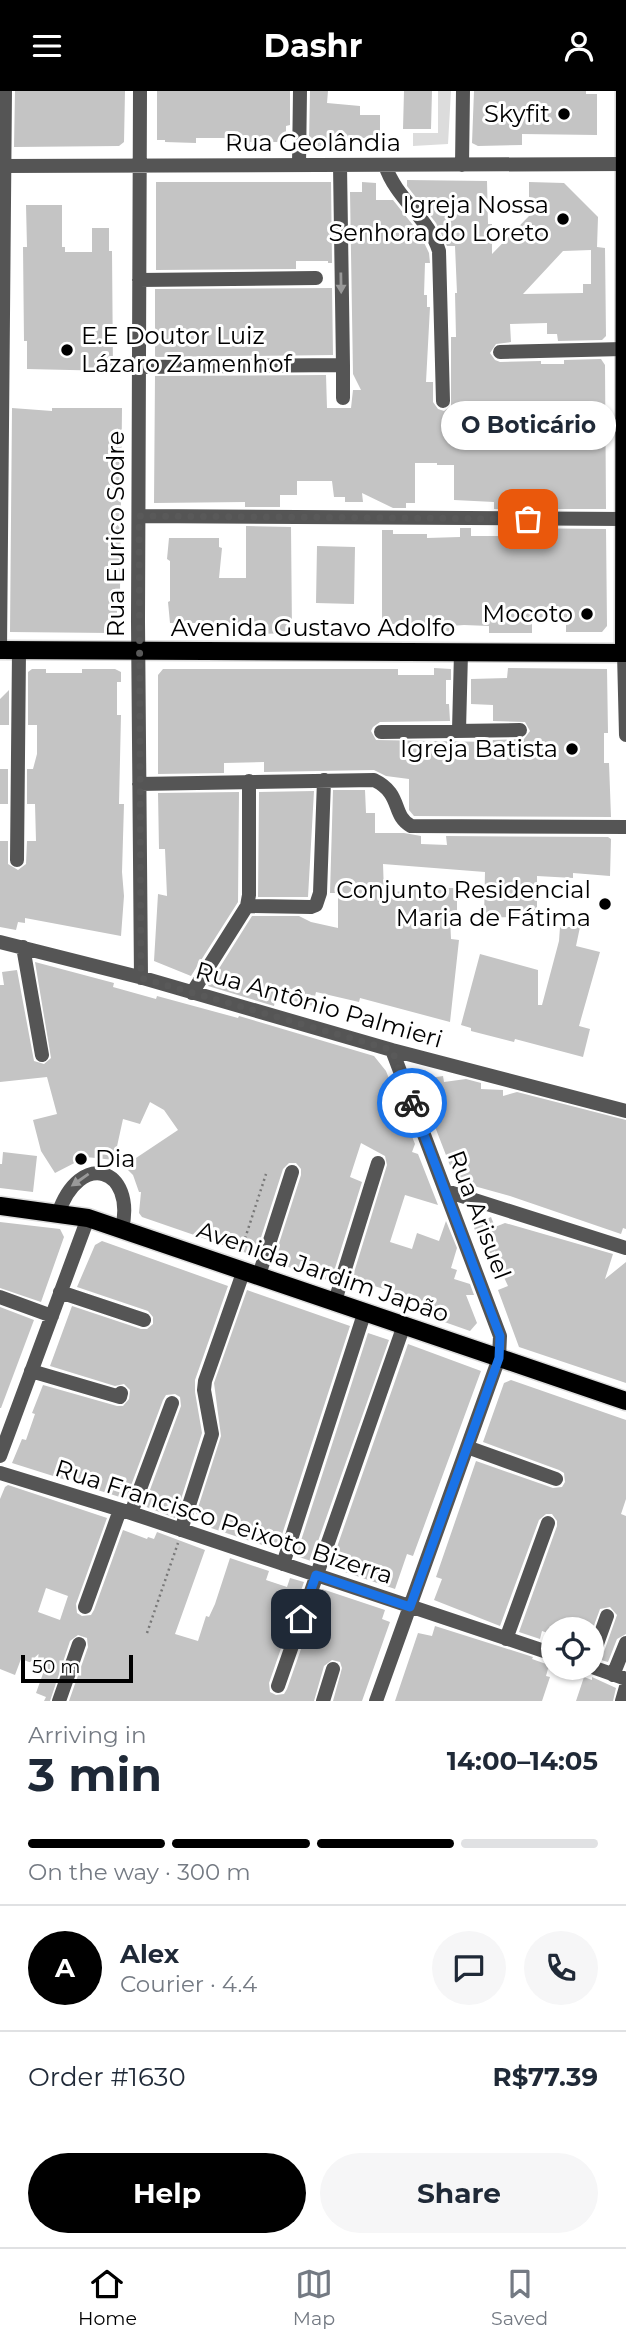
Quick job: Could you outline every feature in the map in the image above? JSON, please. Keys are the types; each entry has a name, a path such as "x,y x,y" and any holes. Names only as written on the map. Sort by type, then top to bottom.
{"main road":[{"path":"625,91 625,653"},
{"name":"Avenida Gustavo Adolfo","path":"0,650 625,653"},
{"name":"Avenida Jardim Japão","path":"0,1206 88,1217 626,1401"}],"street":[{"path":"0,650 2,166 5,91"},
{"name":"Rua Eurico Sodre","path":"140,91 138,652 141,978"},
{"path":"299,165 300,91"},
{"path":"462,165 463,91"},
{"name":"Rua Geolândia","path":"2,166 625,164"},
{"path":"340,165 343,398"},
{"path":"386,165 394,187 430,232 439,251 443,401"},
{"path":"139,280 316,278"},
{"path":"500,352 624,349"},
{"path":"139,367 343,365"},
{"path":"139,516 624,524"},
{"path":"17,860 19,651"},
{"path":"459,730 461,653"},
{"path":"625,653 626,735"},
{"path":"381,732 520,730"},
{"path":"139,784 374,780 384,785 393,795 400,817 411,826 626,827"},
{"path":"192,993 247,906 249,781"},
{"path":"247,906 316,905 320,893 324,781"},
{"path":"0,958 11,944"},
{"path":"11,944 42,1055"},
{"name":"Rua Antônio Palmieri","path":"11,944 392,1050 626,1111"},
{"name":"Rua Arisuel","path":"392,1050 500,1336 499,1358"},
{"path":"335,1301 378,1163"},
{"path":"181,1530 212,1434 204,1390 205,1381 246,1271 292,1172"},
{"path":"58,1214 64,1197 79,1178 91,1173 102,1174 112,1179 125,1201 126,1212 122,1229"},
{"path":"446,1191 626,1248"},
{"path":"0,1456 88,1217"},
{"path":"60,1292 144,1320"},
{"path":"0,1297 51,1316"},
{"path":"283,1564 365,1311"},
{"path":"278,1686 404,1325"},
{"path":"376,1701 499,1358"},
{"path":"31,1371 120,1397 121,1394"},
{"path":"85,1607 172,1403"},
{"path":"467,1447 556,1479"},
{"name":"Rua Francisco Peixoto Bizerra","path":"0,1473 181,1530 541,1650"},
{"path":"506,1639 548,1523"},
{"path":"604,1624 607,1616"},
{"path":"620,1677 626,1643"},
{"path":"59,1701 79,1644"},
{"path":"323,1701 333,1669"},
{"path":"622,1701 626,1687"}],"path":[{"path":"246,1271 266,1174"},
{"path":"147,1633 181,1530"}],"shaded area":[{"path":"438,91 451,91 448,144 413,146 413,133 438,133"}],"building":[{"path":"15,91 125,91 124,142 119,146 14,147"},
{"path":"157,91 290,91 290,125 286,126 286,142 250,142 250,147 233,147 233,139 223,138 196,138 196,143 157,140"},
{"path":"310,91 328,91 327,103 360,106 360,115 380,115 380,138 326,138 326,146 315,146 315,141 309,141"},
{"path":"404,91 432,91 431,129 403,129"},
{"path":"474,91 586,91 586,94 597,94 597,135 522,134 522,145 478,146 472,143"},
{"path":"407,180 487,181 492,254 529,216 529,182 564,183 598,217 597,247 605,248 606,336 602,340 558,341 557,334 547,334 547,323 510,324 511,342 496,344 490,353 500,362 541,361 541,364 564,364 564,360 601,359 605,365 606,509 494,509 494,502 454,500 454,465 437,463 415,463 415,503 406,503 406,508 393,508 362,493 363,502 345,502 345,497 334,497 332,481 297,481 297,495 280,495 280,507 245,507 245,502 154,503 155,376 326,375 327,408 351,408 353,390 361,390 353,374 350,192 362,192 362,182 376,183 376,200 393,200 420,234 429,253 430,263 425,263 424,295 427,295 427,307 430,307 426,382 433,382 433,402 438,409 444,411 451,406 451,337 456,337 455,246 447,246 436,223 407,186","holes":["591,250 591,284 583,284 583,293 523,294 563,251"]},
{"path":"156,182 331,182 332,263 296,261 296,269 156,270"},
{"path":"26,205 62,205 62,247 65,247 65,252 92,252 92,228 109,228 109,251 112,251 113,371 27,369 23,247 27,247"},
{"path":"332,288 333,355 155,357 155,289"},
{"path":"12,408 52,411 52,408 122,408 120,593 117,593 117,623 111,623 111,633 10,632"},
{"path":"246,526 291,527 292,633 259,634 258,623 170,623 170,561 167,559 169,538 219,538 219,547 222,548 219,578 246,578"},
{"path":"460,528 471,528 471,536 499,536 499,528 606,529 607,626 602,632 566,632 566,620 532,621 532,633 489,633 489,626 464,625 450,626 450,633 427,633 427,624 382,624 382,530 393,530 393,534 427,534 427,538 460,537"},
{"path":"317,546 355,547 354,604 316,603"},
{"path":"434,668 451,669 451,680 446,680 446,704 449,704 450,721 380,722 371,731 376,740 492,742 524,739 530,731 525,722 493,721 493,705 471,704 471,679 507,678 508,668 607,669 608,733 604,733 604,763 609,763 611,817 414,816 409,810 409,779 386,776 374,770 264,772 264,762 224,763 224,773 158,774 158,675 163,669 398,669 398,675 434,675"},
{"path":"32,669 46,669 46,673 82,673 82,669 115,669 121,672 121,682 117,682 117,715 121,715 119,804 124,804 121,936 25,918 25,923 18,922 16,930 0,927 0,841 8,841 8,864 18,870 26,864 27,841 36,841 35,804 27,804 27,769 33,769 37,754 37,725 28,725 28,672"},
{"path":"9,690 9,725 0,725 0,699"},
{"path":"0,769 8,769 8,804 0,804"},
{"path":"333,790 365,790 366,813 375,813 375,833 421,836 421,844 447,845 446,836 608,837 611,839 610,876 573,873 573,878 537,876 537,916 484,918 485,872 383,864 384,892 409,891 409,888 457,888 457,917 450,917 451,939 459,940 450,1022 360,998 359,1002 316,992 313,1006 276,996 274,1006 208,986 252,916 299,916 311,922 338,928 338,893 330,893"},
{"path":"314,791 308,897 258,897 259,792"},
{"path":"239,792 238,902 191,976 154,961 158,894 167,896 165,849 159,849 158,793"},
{"path":"560,927 580,927 576,946 600,952 579,1026 590,1029 583,1057 515,1039 514,1042 471,1031 471,1028 461,1025 480,954 538,970 538,1005 542,1005 559,941"},
{"path":"35,962 114,983 113,987 156,999 157,996 238,1018 239,1016 374,1056 386,1071 415,1144 412,1152 418,1154 438,1205 405,1195 390,1242 412,1249 417,1233 439,1241 446,1221 457,1248 451,1268 457,1270 454,1279 470,1284 474,1295 466,1295 477,1323 470,1331 416,1312 419,1300 352,1279 387,1165 385,1156 361,1143 350,1177 362,1182 331,1281 273,1262 301,1175 301,1169 296,1163 289,1163 283,1169 255,1256 142,1217 139,1213 141,1192 133,1175 124,1166 178,1130 164,1110 150,1102 140,1124 123,1119 114,1160 86,1157 55,1173 41,1151 33,1120 57,1114 47,1077 0,1082 0,985 4,985 2,972 17,970 34,1061 44,1064 51,1058"},
{"path":"443,1076 444,1082 466,1079 481,1083 481,1089 503,1090 503,1096 517,1092 626,1120 626,1229 623,1228 621,1234 510,1196 456,1181 427,1106 433,1105 430,1078"},
{"path":"3,1152 37,1156 33,1192 0,1188"},
{"path":"491,1217 495,1227 505,1223 613,1254 605,1279 626,1262 626,1383 519,1347 498,1290 508,1286 502,1273 504,1272 495,1251 485,1256 473,1225"},
{"path":"0,1222 60,1229 64,1237 41,1302 0,1288"},
{"path":"102,1241 228,1286 195,1380 202,1433 175,1518 144,1506 181,1406 180,1397 175,1394 166,1395 163,1400 126,1499 12,1463 22,1439 26,1440 35,1414 32,1413 43,1385 117,1406 123,1406 129,1399 130,1390 124,1384 115,1386 50,1366 72,1306 141,1329 147,1329 153,1324 153,1317 148,1311 77,1287 95,1245"},
{"path":"247,1290 350,1326 277,1550 211,1528 213,1519 196,1514 221,1436 214,1383"},
{"path":"0,1307 34,1320 1,1408 0,1408"},
{"path":"368,1333 389,1340 311,1561 296,1556"},
{"path":"408,1344 481,1371 413,1556 407,1554 395,1589 330,1567"},
{"path":"511,1380 626,1420 626,1499 621,1514 626,1516 626,1634 617,1639 608,1662 604,1661 604,1652 617,1615 610,1607 600,1609 597,1617 541,1617 540,1639 519,1632 557,1526 552,1514 546,1514 539,1520 500,1626 434,1600 442,1579 436,1577 476,1461 553,1488 562,1487 565,1482 564,1473 559,1470 483,1442 504,1383"},
{"path":"8,1485 107,1518 76,1604 77,1613 82,1616 91,1615 94,1610 123,1530 147,1539 154,1539 157,1532 205,1550 175,1634 198,1641 206,1616 209,1617 215,1604 230,1558 269,1571 266,1580 287,1587 290,1578 304,1582 269,1683 270,1692 276,1695 284,1694 287,1689 322,1589 385,1610 382,1619 390,1622 362,1701 333,1701 342,1668 340,1662 332,1660 324,1666 314,1701 69,1701 88,1647 87,1638 78,1635 70,1641 50,1701 44,1701 46,1697 36,1693 45,1668 21,1659 15,1675 0,1669 0,1499","holes":["46,1588 68,1596 60,1620 38,1612"]},
{"path":"435,1626 533,1657 532,1659 541,1662 541,1680 549,1680 542,1701 395,1701 418,1633 432,1636"},
{"path":"583,1680 599,1680 616,1688 613,1701 576,1701"}],"way so far":[{"path":"412,1103 392,1050 141,978 139,516 528,519"}],"place":[{"name":"Skyfit","path":"564,114"},
{"name":"Igreja Nossa Senhora do Loreto","path":"563,219"},
{"name":"E.E Doutor Luiz Lázaro Zamenhof","path":"67,350"},
{"name":"O Boticário","path":"528,519"},
{"name":"Mocoto","path":"587,614"},
{"name":"Igreja Batista","path":"572,749"},
{"name":"Conjunto Residencial Maria de Fátima","path":"605,904"},
{"name":"Dia","path":"81,1159"}],"route":[{"path":"301,1619 316,1575 410,1607 499,1358 500,1336 412,1103"}]}
